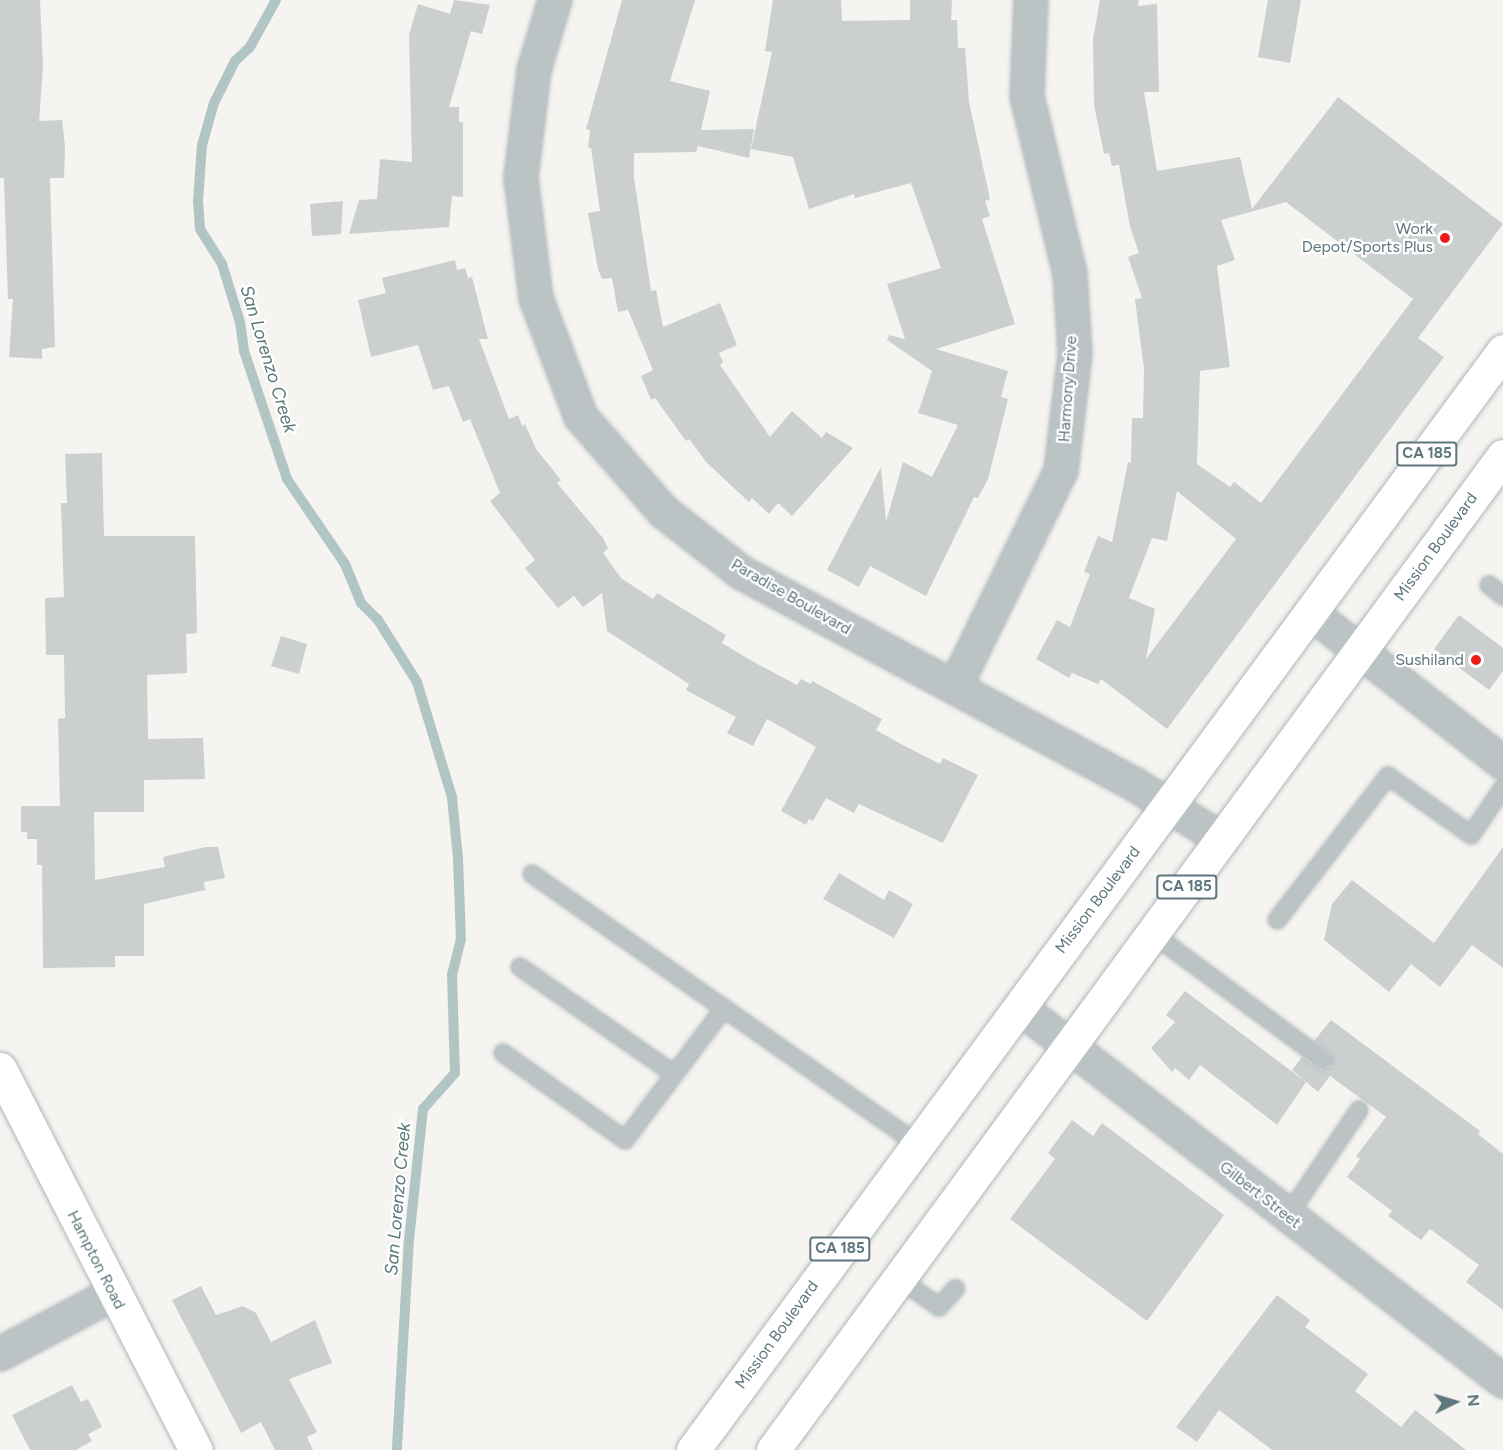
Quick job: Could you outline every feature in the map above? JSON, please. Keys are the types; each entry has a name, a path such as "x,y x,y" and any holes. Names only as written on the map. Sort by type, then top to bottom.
{"main road":[{"name":"Mission Boulevard","path":"693,1450 1503,351"},
{"name":"Mission Boulevard","path":"773,1450 1067,1045 1153,934 1503,456"},
{"name":"Hampton Road","path":"0,1069 113,1294 196,1450"}],"street":[{"name":"Paradise Boulevard","path":"555,0 534,70 521,178 536,298 580,417 663,512 742,573 1169,804 1221,839"},
{"name":"Harmony Drive","path":"955,687 1061,471 1075,353 1070,274 1027,96 1031,0"},
{"path":"1311,613 1502,767"},
{"name":"Gilbert Street","path":"1019,1007 1287,1217 1503,1381"},
{"path":"0,1354 113,1294"}],"lane":[{"path":"1489,585 1503,596"},
{"path":"1277,920 1388,776 1471,835 1502,767"},
{"path":"532,874 918,1144"},
{"path":"1153,934 1323,1060"},
{"path":"520,967 674,1074"},
{"path":"503,1053 625,1140 724,1008"},
{"path":"1287,1217 1359,1110"},
{"path":"897,1277 939,1306 956,1288"}],"building":[{"path":"0,0 40,0 43,66 39,121 62,120 65,146 64,178 50,178 55,347 42,349 42,359 9,357 13,299 8,299 4,178 0,178"},
{"path":"454,0 490,5 482,34 471,31 449,107 459,107 459,122 463,122 463,197 452,196 449,227 349,234 359,200 377,199 380,159 412,162 409,35 418,4 450,14"},
{"path":"622,0 695,0 670,81 710,91 701,130 754,129 749,158 698,146 696,152 634,153 634,178 651,291 656,290 663,327 720,303 737,345 719,353 723,362 720,365 770,437 792,411 822,438 826,432 853,448 792,516 778,503 769,514 752,498 749,502 707,463 689,439 686,441 655,398 651,400 641,376 653,370 628,310 618,312 612,278 602,279 598,269 588,213 600,211 591,148 588,148 590,130 586,129"},
{"path":"773,0 841,0 842,21 910,20 910,0 952,0 951,20 957,20 958,48 965,48 969,102 990,199 985,201 990,216 982,219 1015,324 936,349 1008,371 1001,397 1008,399 988,479 978,498 974,497 926,596 870,566 859,587 827,570 881,467 886,522 903,462 932,477 958,425 918,413 932,371 887,340 889,335 905,339 887,284 941,268 911,183 855,198 854,194 809,209 793,157 751,149 772,52 765,51"},
{"path":"1100,0 1139,0 1138,6 1157,4 1159,92 1144,92 1157,171 1240,157 1252,209 1338,97 1503,224 1418,338 1444,357 1167,729 1101,679 1098,684 1072,673 1069,678 1036,659 1057,620 1070,627 1090,574 1084,572 1098,536 1112,542 1128,462 1131,463 1132,418 1143,418 1144,369 1135,299 1142,298 1128,257 1139,253 1130,227 1119,165 1112,166 1109,153 1104,154 1094,105 1093,39","holes":["1286,202 1413,299 1261,503 1234,482 1230,487 1197,464 1200,371 1230,367 1217,266 1235,260 1221,220","1177,491 1236,539 1146,659 1155,609 1129,598 1152,538 1167,541"]},
{"path":"1268,0 1301,0 1290,63 1258,57"},
{"path":"343,201 341,234 312,236 310,204"},
{"path":"455,260 457,270 465,268 468,278 472,277 488,339 479,339 509,419 518,415 522,426 525,424 536,449 561,480 557,483 603,538 608,548 603,553 621,578 653,599 657,593 726,635 722,643 752,661 797,685 801,679 811,684 812,681 882,719 876,730 899,743 940,764 943,758 978,775 943,843 859,804 854,813 826,798 813,821 809,819 806,825 781,811 816,747 767,719 753,746 727,733 736,717 686,690 689,684 607,631 602,593 583,607 574,596 558,608 525,568 535,560 490,501 500,493 470,419 463,422 449,386 433,390 418,345 371,357 358,300 386,293 382,278"},
{"path":"102,453 104,536 195,536 197,633 186,634 187,673 147,675 148,739 203,738 205,779 144,780 144,812 94,812 95,880 165,867 163,857 206,847 218,847 225,878 204,882 205,890 144,904 144,956 115,956 115,967 43,968 42,865 37,865 37,839 27,839 27,832 21,832 21,806 60,806 58,719 65,718 64,655 46,655 45,598 64,597 61,503 67,503 65,454"},
{"name":"Sushiland","path":"1459,615 1503,648 1503,671 1489,690 1434,649"},
{"path":"281,636 307,644 299,674 271,666"},
{"path":"1503,847 1503,968 1472,945 1440,987 1411,964 1389,992 1324,940 1332,904 1352,880 1434,943"},
{"path":"839,873 884,900 889,890 913,904 894,938 823,899"},
{"path":"1185,991 1306,1082 1277,1125 1200,1065 1189,1080 1175,1068 1172,1072 1151,1048 1175,1022 1166,1015"},
{"path":"1331,1020 1480,1131 1478,1134 1503,1154 1503,1310 1466,1282 1479,1265 1430,1229 1421,1240 1388,1216 1392,1211 1347,1177 1360,1159 1356,1156 1386,1117 1330,1076 1318,1092 1292,1070 1302,1057 1321,1070 1331,1067 1332,1055 1314,1041"},
{"path":"1072,1120 1093,1136 1102,1123 1224,1215 1147,1321 1010,1219 1055,1159 1048,1153"},
{"path":"201,1286 216,1315 243,1306 256,1313 271,1342 315,1320 332,1363 289,1379 317,1432 307,1437 313,1450 275,1450 261,1422 241,1433 172,1300"},
{"path":"1277,1295 1310,1320 1305,1327 1368,1374 1355,1391 1401,1427 1415,1410 1466,1450 1272,1450 1219,1410 1197,1442 1176,1427"},
{"path":"72,1385 81,1402 88,1399 102,1427 88,1434 92,1441 76,1450 30,1450 12,1415"}],"waterway":[{"name":"San Lorenzo Creek","path":"276,0 250,47 235,61 214,103 202,145 198,201 200,229 222,264 240,322 244,351 287,479 345,564 361,603 378,620 417,682 452,797 458,858 461,939 452,974 455,1073 423,1109 409,1239 397,1450"}],"place":[{"name":"Work Depot/Sports Plus","path":"1445,238"},
{"name":"Sushiland","path":"1476,660"}]}
